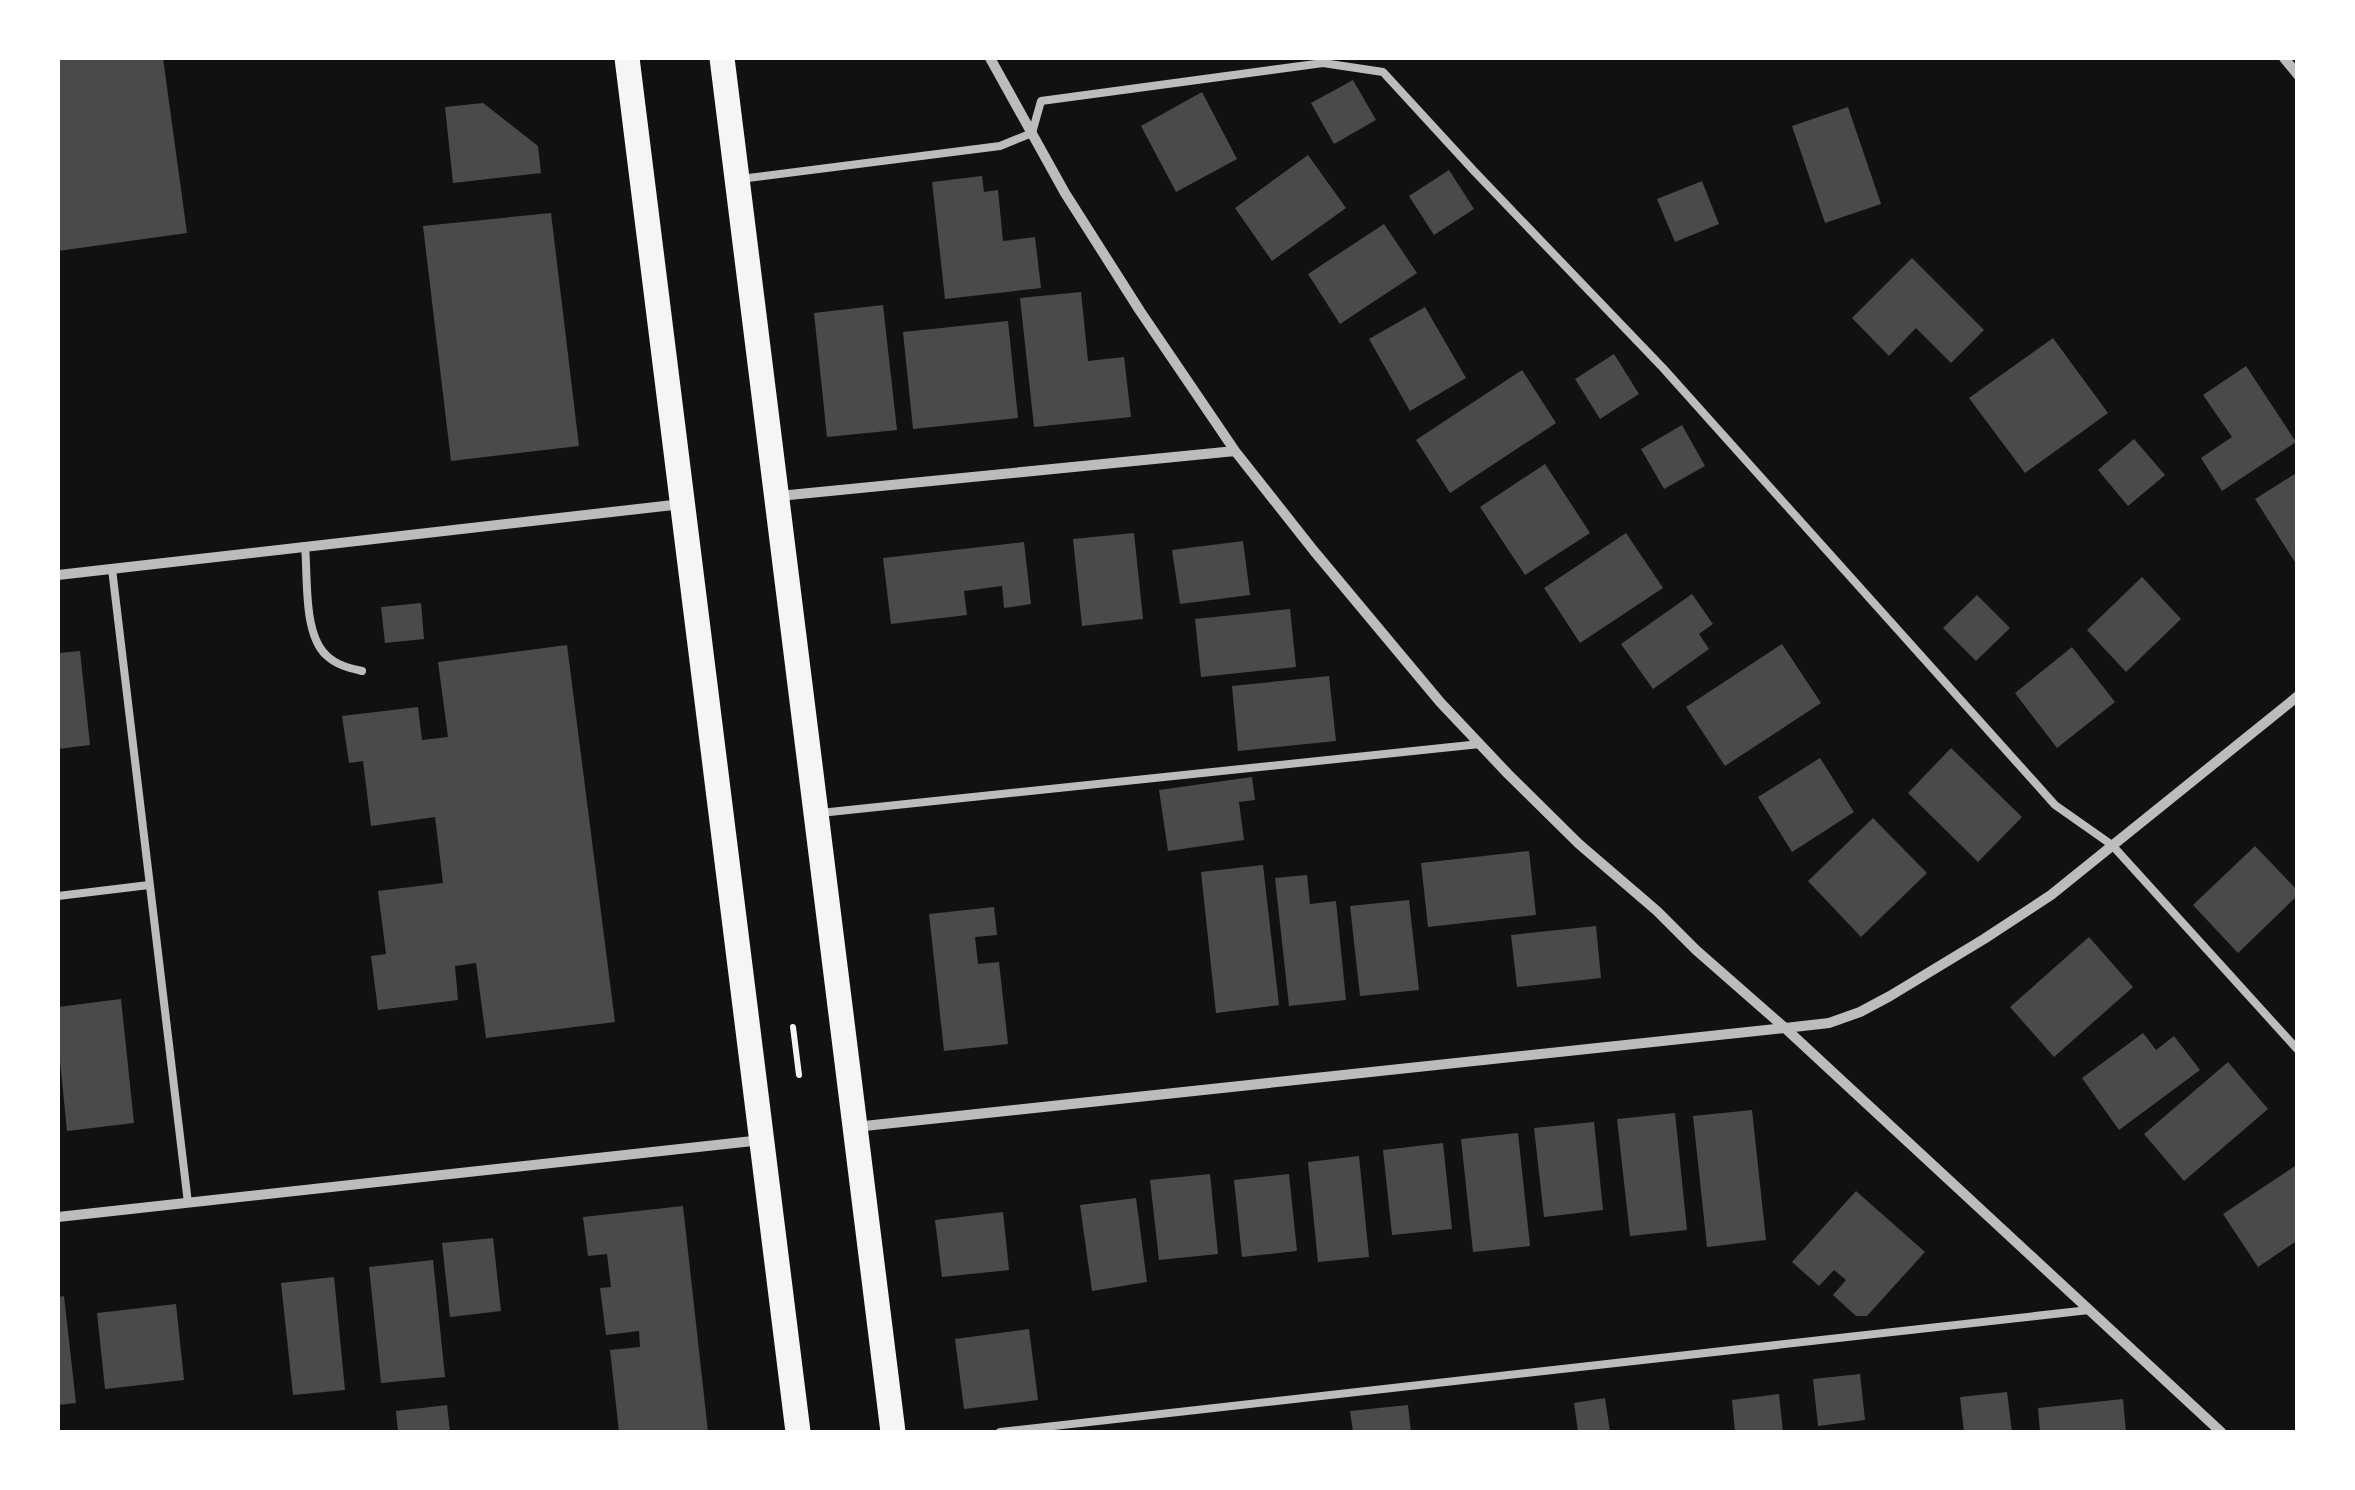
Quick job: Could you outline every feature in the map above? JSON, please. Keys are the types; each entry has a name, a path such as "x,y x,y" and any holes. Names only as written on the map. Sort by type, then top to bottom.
{"main road":[{"path":"627,58 798,1432"},
{"path":"722,58 894,1432"}],"street":[{"path":"990,58 1065,194 1235,450 1314,552 1440,702 1579,844 1656,910 2222,1432"},
{"path":"2284,58 2298,75"},
{"path":"777,496 1235,450"},
{"path":"58,575 683,504"},
{"path":"855,1127 1840,1020 1890,996 2020,917 2068,883 2298,696"},
{"path":"58,1217 762,1140"}],"lane":[{"path":"737,179 1000,146 1032,133 1041,101 1323,62 1383,72 1663,368 2055,805 2112,845 2298,1050"},
{"path":"305,546 313,635 328,658 362,671"},
{"path":"112,568 188,1203"},
{"path":"816,814 1480,744"},
{"path":"58,896 149,885"},
{"path":"1000,1432 2091,1310"}],"path":[{"path":"793,1027 799,1075"}],"building":[{"path":"58,58 163,58 187,233 58,251"},
{"path":"1353,80 1376,120 1334,144 1311,103"},
{"path":"1202,92 1237,159 1176,192 1141,126"},
{"path":"483,103 538,146 541,173 453,183 445,107"},
{"path":"1848,107 1881,204 1825,223 1792,126"},
{"path":"1308,155 1346,208 1272,261 1235,208"},
{"path":"1449,170 1474,209 1434,235 1409,196"},
{"path":"982,176 984,192 998,190 1003,241 1035,237 1041,288 945,299 932,182"},
{"path":"1702,181 1719,224 1675,242 1657,199"},
{"path":"551,213 579,446 451,461 423,226"},
{"path":"1384,224 1417,273 1340,324 1308,274"},
{"path":"1912,258 1984,330 1951,363 1916,328 1889,356 1852,318"},
{"path":"1081,292 1088,361 1124,357 1131,417 1034,427 1020,298"},
{"path":"883,305 897,430 827,437 814,313"},
{"path":"1425,307 1466,378 1410,411 1369,339"},
{"path":"1008,321 1018,418 913,429 903,332"},
{"path":"2053,338 2108,413 2025,473 1969,398"},
{"path":"1614,354 1639,394 1600,419 1575,379"},
{"path":"2246,366 2296,442 2222,491 2201,458 2232,437 2203,395"},
{"path":"1522,370 1556,423 1450,493 1416,440"},
{"path":"1682,425 1705,466 1664,489 1641,449"},
{"path":"2134,439 2165,475 2128,506 2098,470"},
{"path":"1545,464 1590,533 1525,575 1480,507"},
{"path":"2298,472 2298,567 2255,499"},
{"path":"1134,533 1143,619 1082,626 1073,539"},
{"path":"1626,533 1663,588 1580,643 1544,588"},
{"path":"1243,541 1250,595 1180,604 1172,550"},
{"path":"1024,542 1031,604 1004,608 1002,586 964,591 967,615 891,624 883,558"},
{"path":"2142,577 2181,619 2126,672 2087,630"},
{"path":"1692,594 1713,624 1699,634 1709,649 1653,689 1621,644"},
{"path":"1977,595 2010,628 1976,661 1943,628"},
{"path":"421,603 424,639 385,643 381,607"},
{"path":"1290,609 1296,667 1201,677 1195,619"},
{"path":"1782,644 1821,703 1725,766 1686,707"},
{"path":"567,645 615,1022 486,1038 476,963 455,966 458,1000 378,1010 371,956 386,954 378,891 443,883 435,817 371,826 363,761 349,763 342,716 418,707 422,740 448,737 438,662"},
{"path":"2072,647 2115,702 2057,748 2015,693"},
{"path":"80,651 90,745 58,749 58,653"},
{"path":"1329,676 1336,741 1238,751 1232,686"},
{"path":"1951,748 2022,817 1978,862 1908,793"},
{"path":"1820,758 1854,812 1792,852 1758,797"},
{"path":"1252,777 1255,800 1239,802 1244,840 1168,851 1159,790"},
{"path":"1873,818 1927,873 1861,937 1808,881"},
{"path":"2255,846 2298,895 2238,953 2193,905"},
{"path":"1529,851 1536,915 1428,927 1421,863"},
{"path":"1263,865 1279,1005 1216,1013 1201,872"},
{"path":"1307,875 1310,904 1336,901 1346,1000 1289,1006 1275,878"},
{"path":"1409,900 1419,990 1360,996 1350,906"},
{"path":"994,907 997,935 975,937 978,964 999,962 1008,1044 944,1051 929,914"},
{"path":"1596,926 1601,978 1517,987 1511,935"},
{"path":"2089,937 2133,987 2054,1057 2010,1007"},
{"path":"121,999 134,1123 67,1131 58,1007"},
{"path":"2143,1033 2156,1050 2174,1036 2200,1070 2119,1130 2082,1078"},
{"path":"2228,1062 2268,1109 2184,1181 2144,1134"},
{"path":"1752,1110 1766,1240 1707,1247 1693,1116"},
{"path":"1675,1113 1687,1230 1630,1236 1617,1119"},
{"path":"1594,1122 1603,1210 1544,1217 1534,1128"},
{"path":"1518,1133 1530,1246 1473,1252 1461,1139"},
{"path":"1443,1143 1452,1229 1392,1235 1383,1150"},
{"path":"1359,1156 1369,1257 1318,1262 1308,1162"},
{"path":"2298,1164 2298,1240 2258,1267 2223,1214"},
{"path":"1210,1174 1218,1254 1159,1260 1150,1180"},
{"path":"1289,1174 1297,1251 1242,1257 1234,1180"},
{"path":"1856,1191 1925,1252 1867,1316 1856,1316 1833,1295 1846,1280 1834,1270 1819,1286 1792,1262"},
{"path":"1136,1198 1147,1282 1092,1291 1080,1205"},
{"path":"683,1206 708,1432 619,1432 610,1350 640,1347 639,1331 606,1335 600,1288 611,1287 607,1254 588,1256 583,1217"},
{"path":"1003,1212 1009,1270 942,1277 935,1220"},
{"path":"493,1238 501,1311 450,1317 442,1243"},
{"path":"433,1260 445,1377 381,1383 369,1267"},
{"path":"334,1277 345,1390 293,1395 281,1283"},
{"path":"64,1296 76,1403 58,1405 58,1297"},
{"path":"176,1304 184,1380 105,1389 97,1313"},
{"path":"1029,1329 1038,1400 964,1409 955,1339"},
{"path":"1860,1374 1865,1420 1818,1426 1813,1379"},
{"path":"2007,1392 2012,1432 1964,1432 1960,1397"},
{"path":"1779,1394 1783,1432 1735,1432 1732,1400"},
{"path":"1605,1398 1610,1432 1578,1432 1574,1403"},
{"path":"2123,1399 2126,1432 2040,1432 2038,1408"},
{"path":"447,1405 450,1432 398,1432 396,1411"},
{"path":"1408,1405 1411,1432 1353,1432 1350,1411"}]}
